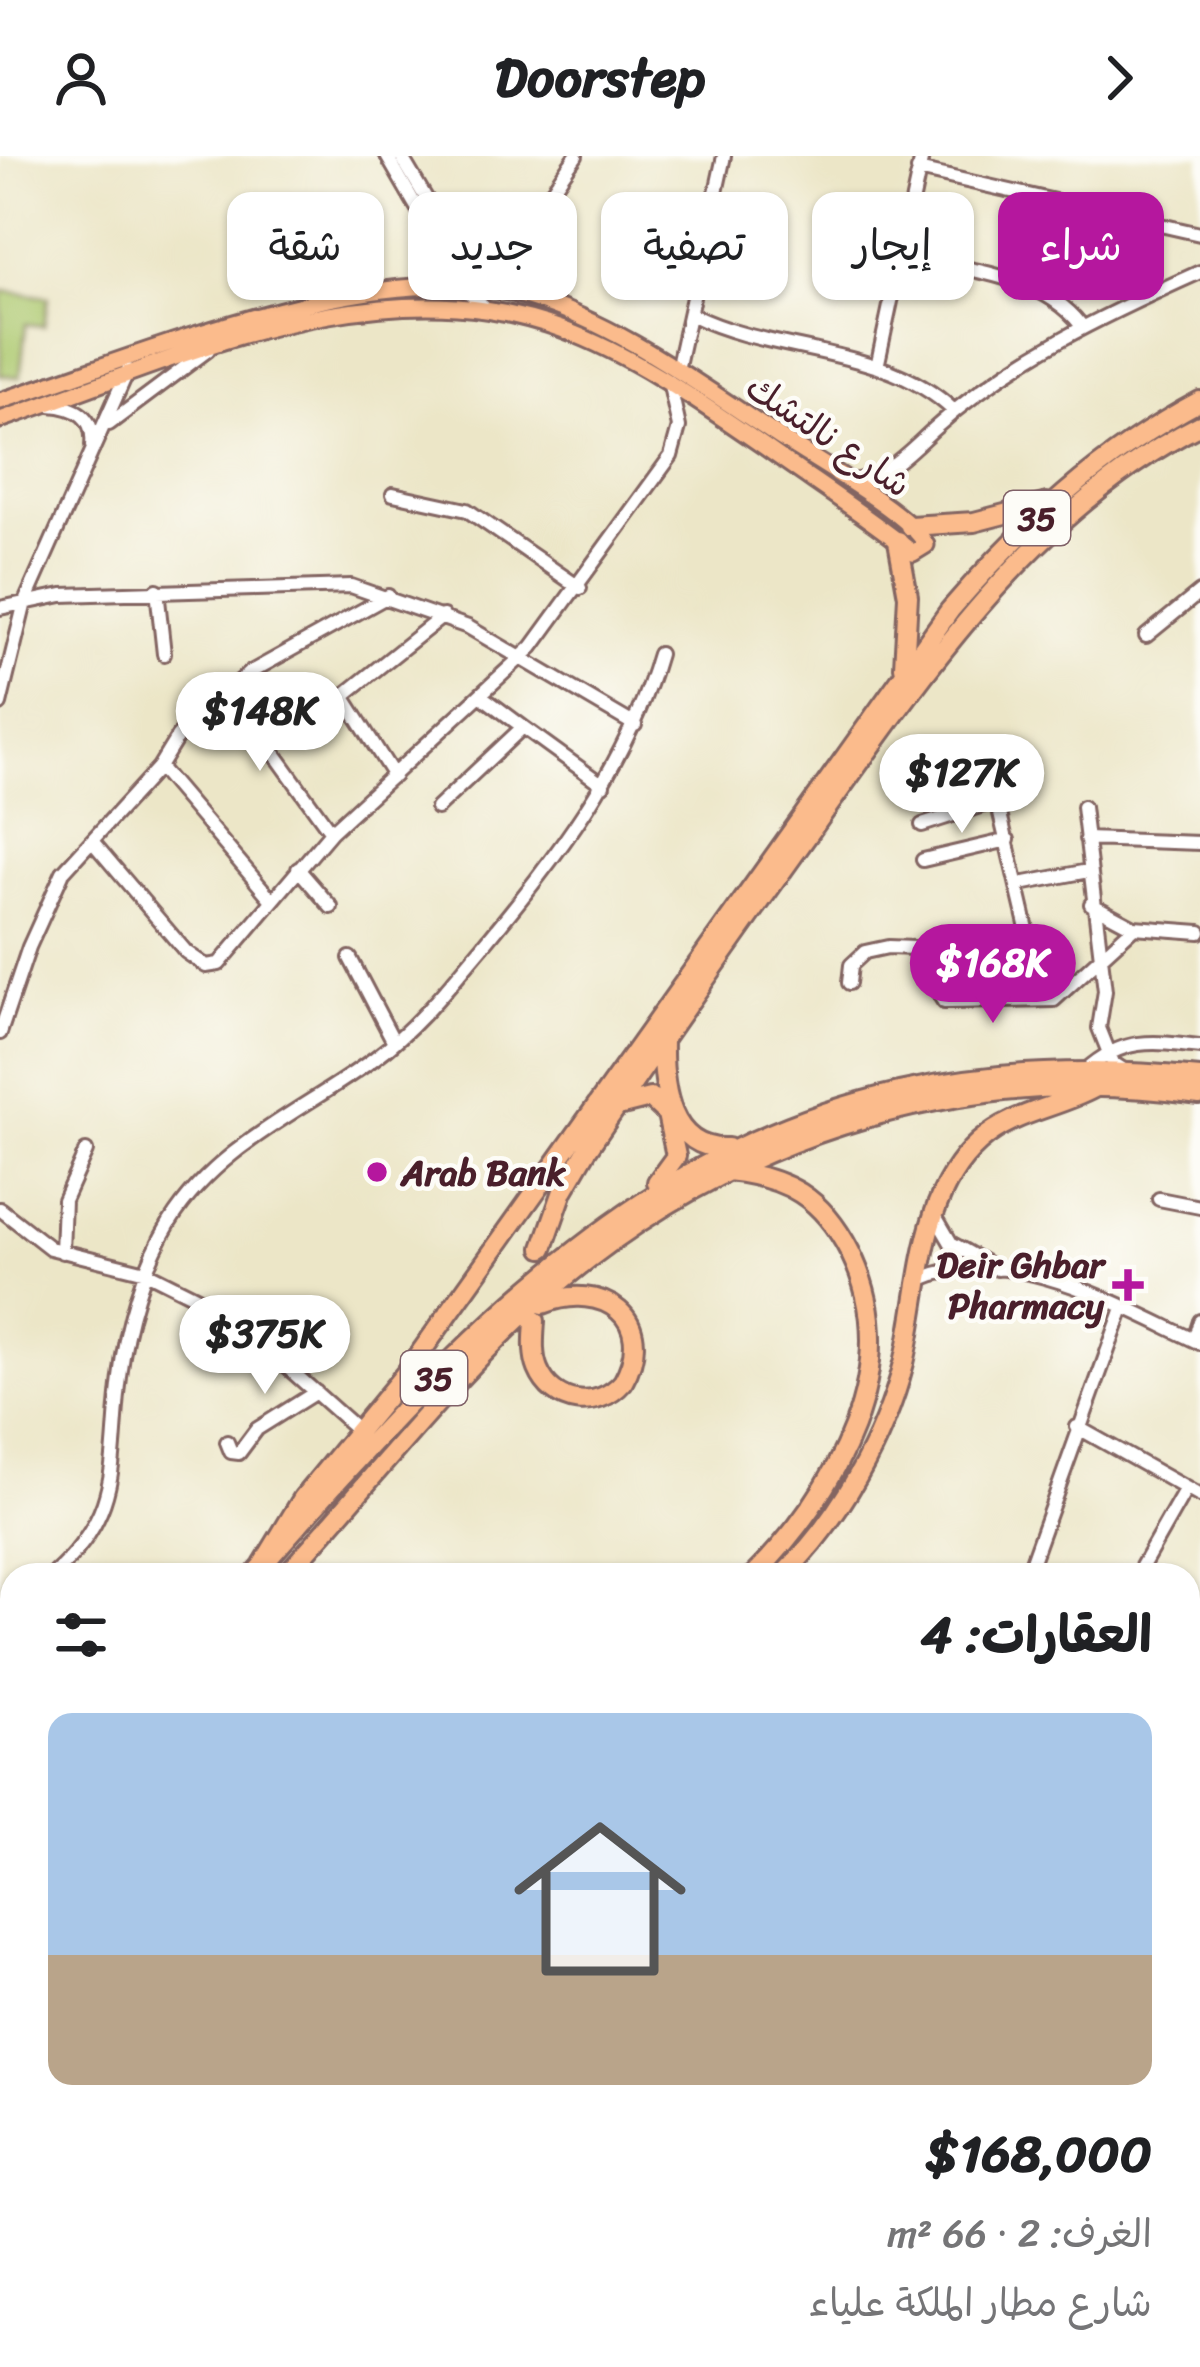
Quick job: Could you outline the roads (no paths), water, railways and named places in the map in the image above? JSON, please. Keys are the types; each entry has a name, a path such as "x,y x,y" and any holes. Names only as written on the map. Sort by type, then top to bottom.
{"highway":[{"name":"35","path":"262,1563 303,1498 359,1431 904,669 991,563 1057,499 1112,455 1200,401"},
{"name":"35","path":"543,1248 568,1180 618,1106 892,718 977,610 1072,514 1141,459 1200,425"},
{"path":"904,669 908,596 904,533 995,519 1057,499"},
{"path":"664,1040 664,1084 685,1133 703,1147 736,1147"},
{"path":"727,1171 800,1138 911,1104 1127,1072 1200,1078"},
{"path":"634,1203 736,1147 832,1110 912,1089 989,1076 1090,1079 1200,1095"},
{"path":"793,1563 838,1507 877,1438 904,1361 934,1214 956,1168 991,1132 1090,1079"},
{"path":"618,1106 654,1099 667,1114 676,1141 669,1169 634,1203"},
{"path":"727,1171 784,1181 823,1210 854,1259 870,1320 867,1377 851,1437 811,1510 765,1563"},
{"name":"35","path":"297,1563 531,1316 654,1211 727,1171"},
{"name":"35","path":"264,1563 488,1323 634,1203"},
{"path":"574,1295 612,1304 627,1320 634,1343 623,1382 607,1396 584,1402 554,1391 536,1361 531,1316 574,1295"}],"main road":[{"name":"شارع نالتشك","path":"0,401 311,303 408,289"},
{"name":"شارع نالتشك","path":"0,420 328,315 448,300"},
{"name":"شارع نالتشك","path":"481,300 554,323 673,375 886,508 904,533"},
{"name":"شارع نالتشك","path":"534,300 612,331 904,533"}],"street":[{"path":"386,156 409,192"},
{"path":"401,156 424,192"},
{"path":"555,192 576,156"},
{"path":"92,842 180,946 206,966 224,960 331,832 522,658 580,588 671,456 679,427 673,375 692,315 724,156"},
{"path":"920,163 1200,234"},
{"path":"847,482 887,470 954,411 1081,326 1200,272"},
{"path":"974,273 1023,285 1066,305 1081,326"},
{"path":"877,367 891,300"},
{"path":"692,315 728,331 877,367 917,384 954,411"},
{"path":"108,425 211,349"},
{"path":"0,704 25,602 108,425 133,359"},
{"path":"45,405 73,408 88,420 93,434 89,459"},
{"path":"886,508 881,495 887,470"},
{"path":"393,494 467,510 580,588"},
{"path":"0,608 157,590 351,586 443,616 635,725"},
{"path":"157,590 164,654"},
{"path":"1146,636 1200,592"},
{"path":"0,1033 46,907 71,858 92,842 159,767 178,736 228,689 389,596"},
{"path":"394,776 344,696 443,616"},
{"path":"65,1563 91,1536 109,1496 120,1373 146,1272 172,1219 214,1168 394,1042 447,990 555,858 603,785 635,725 659,654"},
{"path":"228,689 331,832"},
{"path":"480,695 603,785"},
{"path":"437,808 523,728"},
{"path":"159,767 271,899"},
{"path":"849,983 851,965 865,952 1028,949 1032,938 1020,884 994,800 922,824"},
{"path":"1083,807 1105,992 1099,1028 1107,1051 1127,1072"},
{"path":"1086,839 1200,843"},
{"path":"922,860 1008,840"},
{"path":"298,869 331,908"},
{"path":"1020,884 1088,871"},
{"path":"1091,904 1134,927 1200,932"},
{"path":"941,949 939,994 948,1002 1049,1002 1134,927"},
{"path":"350,958 394,1042"},
{"path":"1090,1079 1107,1051 1141,1041 1200,1047"},
{"path":"62,1252 64,1200 86,1151"},
{"path":"1159,1199 1200,1207"},
{"path":"0,1209 38,1241 62,1252 146,1272 228,1313 359,1431"},
{"path":"934,1214 951,1243 997,1269 1081,1289 1197,1342 1200,1321"},
{"path":"921,1280 944,1272 997,1269"},
{"path":"1031,1563 1123,1308"},
{"path":"227,1442 231,1452 238,1453 257,1429 316,1392"},
{"path":"1077,1427 1193,1492 1145,1563"}],"place":[{"name":"Arab Bank","path":"377,1172"},
{"name":"Deir Ghbar Pharmacy","path":"1128,1285"}]}
